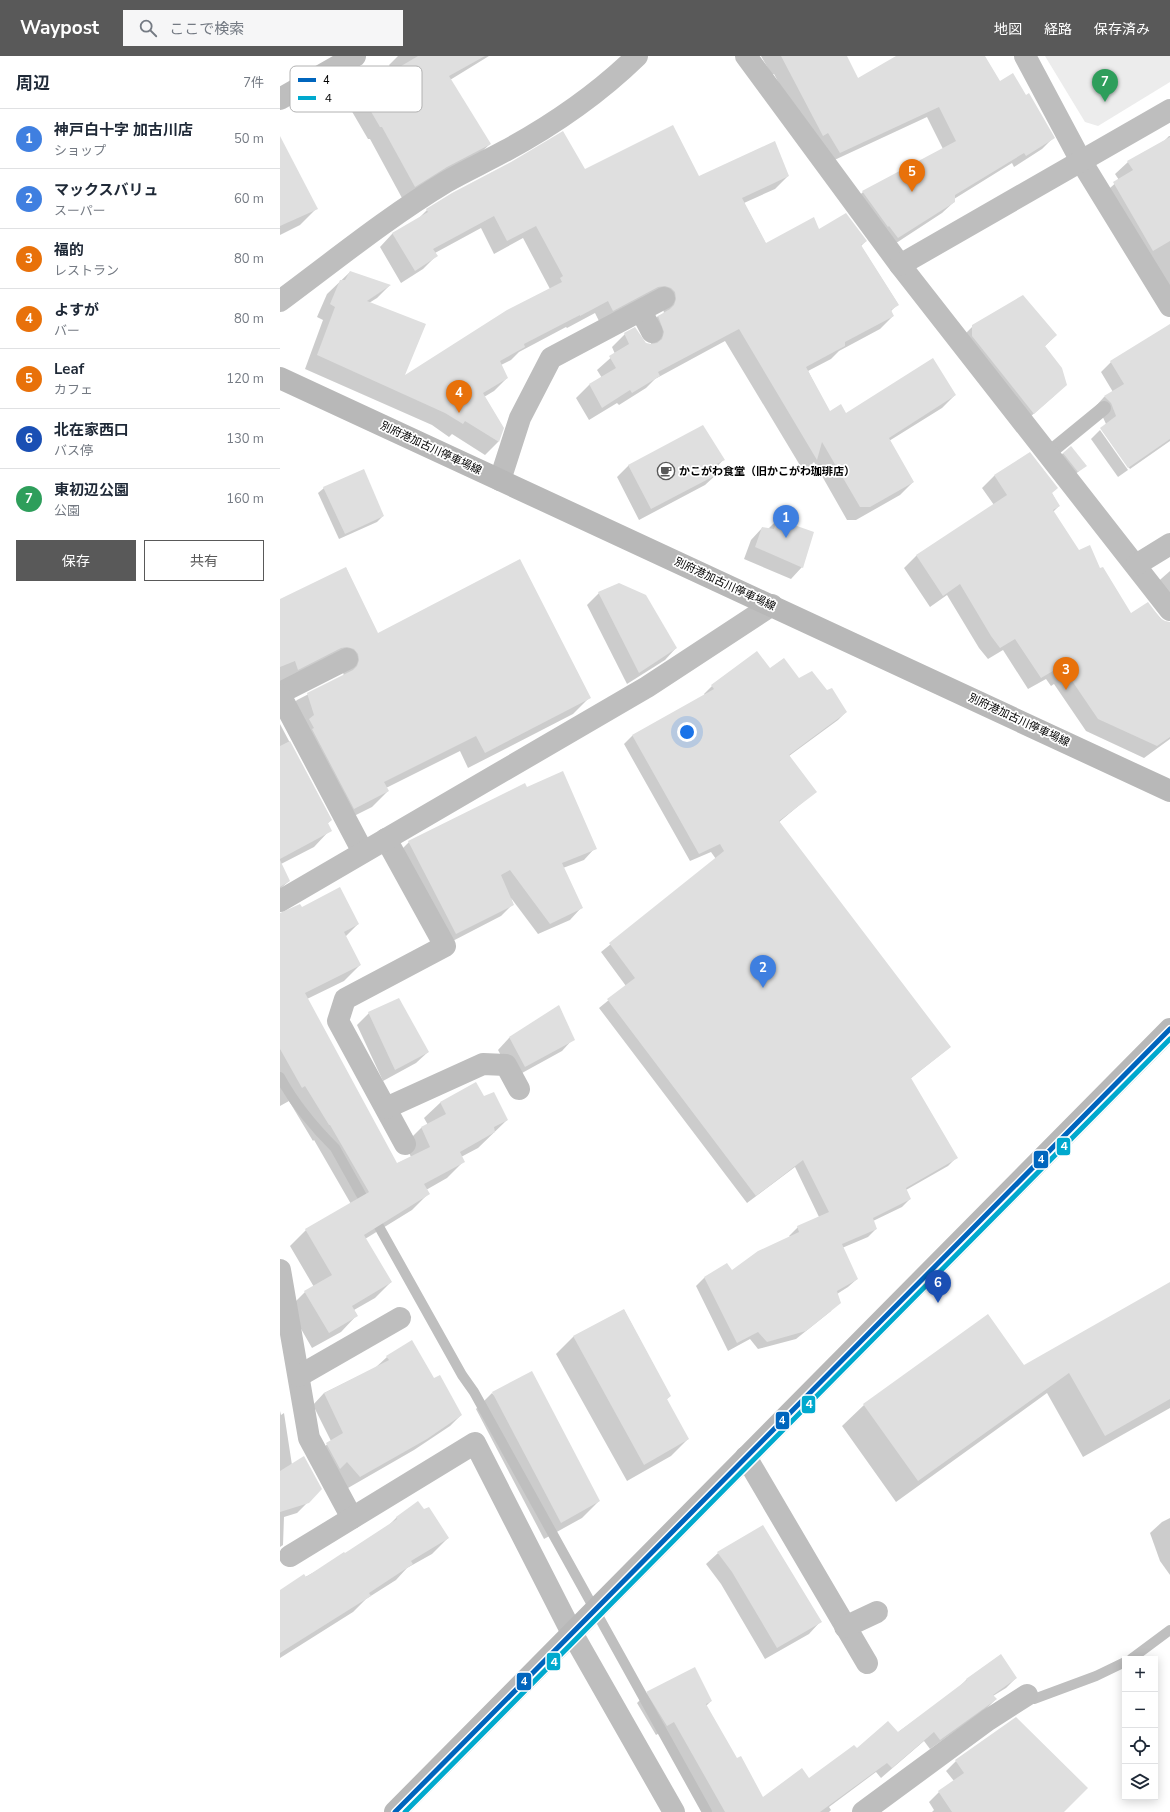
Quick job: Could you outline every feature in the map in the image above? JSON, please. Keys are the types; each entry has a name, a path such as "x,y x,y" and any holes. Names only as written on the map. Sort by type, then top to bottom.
{"street":[{"path":"338,66 355,56"},
{"path":"280,301 414,202 447,182 505,152 560,119 588,100 637,56"},
{"path":"746,56 900,265 1049,453 1170,610"},
{"path":"1025,56 1081,161 1170,306"},
{"path":"280,99 290,93"},
{"path":"900,265 1170,110"},
{"path":"500,480 520,418 551,358 664,298"},
{"path":"641,311 652,332"},
{"name":"別府港加古川停車場線","path":"280,378 1170,791"},
{"path":"1136,565 1170,544"},
{"path":"280,901 647,687 772,605"},
{"path":"347,659 280,694 363,852"},
{"path":"386,839 445,946 345,999 338,1021 405,1144"},
{"path":"395,1812 1170,1029"},
{"path":"386,1108 483,1064 506,1065 519,1089"},
{"path":"280,1270 309,1438 352,1518"},
{"path":"299,1376 400,1318"},
{"path":"290,1556 475,1443 572,1633 674,1812"},
{"path":"746,1457 867,1663"},
{"path":"845,1627 877,1612"},
{"path":"863,1812 988,1720 1027,1695"}],"lane":[{"path":"1049,453 1104,408"}],"shaded area":[{"path":"1045,56 1170,56 1170,82 1098,126 1085,122"}],"building":[{"path":"418,56 485,56 449,76 491,144 447,167 415,187 382,127 380,127 371,112 422,112 422,66 401,66"},
{"path":"781,56 847,56 858,78 896,56 985,56 1000,81 1013,73 1026,95 1029,93 1055,138 1026,156 1024,153 955,195 955,202 898,238 889,226 888,227 862,191 956,141 939,107 840,153 828,133 823,136"},
{"path":"673,125 699,176 775,141 789,176 742,198 766,243 814,217 819,229 846,213 867,241 861,245 899,305 891,310 894,316 845,342 845,346 806,367 830,411 841,404 846,413 933,358 956,395 889,438 914,482 870,507 860,507 822,442 817,460 739,329 658,372 660,376 632,393 630,390 602,408 589,384 616,368 609,356 629,344 624,333 635,327 646,343 657,343 662,339 664,332 658,316 670,309 674,305 676,299 675,292 671,288 665,286 658,287 613,311 608,301 524,344 525,347 500,361 508,378 483,393 504,428 499,442 465,421 463,424 445,413 317,355 335,307 330,304 340,280 345,280 350,271 391,285 367,301 426,324 405,375 507,310 562,282 560,278 563,276 536,226 507,241 494,216 433,249 438,256 415,271 392,233 428,212 426,209 452,193 511,162 563,131 585,169"},
{"path":"280,136 318,209 280,226"},
{"path":"1170,137 1170,241 1153,251 1113,182 1133,170 1127,161"},
{"path":"1023,295 1057,335 1045,346 1062,368 1067,385 1034,414 972,336 972,325"},
{"path":"1170,324 1170,439 1128,468 1100,428 1116,416 1111,403 1104,396 1124,384 1110,361"},
{"path":"703,425 725,460 714,465 718,474 651,509 628,465"},
{"path":"1071,446 1087,466 1078,472 1063,453"},
{"path":"1030,452 1058,488 1052,493 1060,506 1053,510 1079,550 1090,545 1100,568 1103,567 1131,613 1148,602 1160,618 1170,622 1170,737 1157,746 1098,719 1066,672 1064,674 1058,668 1041,678 1015,639 1000,648 991,636 960,584 943,596 916,555 1007,495 994,475"},
{"path":"364,469 384,516 345,534 323,487"},
{"path":"777,519 814,532 803,568 755,547 762,527 774,529"},
{"path":"520,559 591,698 485,753 476,736 384,782 389,791 354,809 312,729 314,728 309,719 314,715 307,693 353,670 357,666 359,660 358,654 354,649 347,647 341,648 298,670 295,661 280,667 280,599 346,567 378,633"},
{"path":"619,583 646,595 677,648 639,673 598,592"},
{"path":"757,651 770,668 784,658 799,678 812,671 827,690 832,688 847,712 789,755 817,792 779,821 951,1047 911,1078 958,1158 906,1188 911,1199 873,1218 877,1229 842,1244 858,1279 837,1291 841,1303 806,1331 767,1342 758,1332 737,1343 704,1277 727,1263 732,1270 758,1251 799,1232 797,1226 829,1212 803,1160 756,1196 607,999 635,978 609,943 724,851 720,844 699,854 632,735 714,689 711,685"},
{"path":"290,741 332,820 328,823 332,831 280,859 280,746"},
{"path":"563,771 597,849 562,863 583,908 550,924 510,870 501,875 514,905 456,934 408,841 525,783 527,787"},
{"path":"280,860 290,881 280,887"},
{"path":"340,887 359,924 344,932 361,965 305,993 397,1163 430,1147 421,1127 446,1114 440,1102 476,1082 484,1096 494,1092 508,1120 494,1127 495,1132 460,1152 465,1162 424,1184 430,1194 364,1235 392,1282 352,1306 358,1316 329,1333 304,1291 332,1275 305,1229 369,1192 330,1125 305,1086 302,1088 280,1049 280,913 300,904 302,907"},
{"path":"399,998 429,1052 395,1070 368,1012"},
{"path":"559,1005 575,1040 525,1067 509,1037"},
{"path":"1170,1282 1170,1399 1105,1436 1069,1373 918,1481 863,1404 988,1314 1024,1365"},
{"path":"624,1309 671,1396 667,1399 689,1439 644,1465 573,1336"},
{"path":"412,1340 434,1378 440,1375 462,1415 427,1439 360,1477 347,1462 340,1469 326,1443 343,1433 324,1393 389,1360 386,1356"},
{"path":"532,1371 600,1501 561,1523 492,1392"},
{"path":"304,1456 322,1489 309,1503 280,1512 280,1471"},
{"path":"418,1501 424,1509 429,1507 449,1538 411,1561 413,1564 369,1593 371,1596 280,1653 280,1590 304,1574 306,1577 344,1552 345,1553 397,1519 396,1517"},
{"path":"763,1525 822,1622 777,1648 732,1572 717,1552"},
{"path":"1001,1654 1017,1678 993,1695 997,1699 940,1740 934,1732 892,1768 887,1763 820,1812 725,1812 674,1722 667,1726 646,1692 695,1667 712,1701 706,1704 737,1758 741,1756 763,1797 802,1768 809,1778 854,1745 857,1748 888,1721 898,1732"},
{"path":"1016,1717 1088,1788 1064,1812 952,1812 938,1791 964,1773 955,1760"}],"waterway":[{"path":"280,1077 305,1114 335,1148 462,1375 474,1392 707,1812"},
{"path":"1135,1656 1170,1630"},
{"path":"1034,1699 1096,1676 1122,1663"}],"transit line":[{"name":"4","path":"395,1812 1170,1029"},
{"name":"４","path":"405,1812 1170,1039"}],"place":[{"name":"東初辺公園","path":"1105,102"},
{"name":"Leaf","path":"912,192"},
{"name":"よすが","path":"459,413"},
{"name":"かこがわ食堂（旧かこがわ珈琲店）","path":"666,471"},
{"name":"神戸白十字 加古川店","path":"786,538"},
{"name":"福的","path":"1066,690"},
{"name":"マックスバリュ","path":"763,988"},
{"name":"北在家西口","path":"938,1303"}]}
